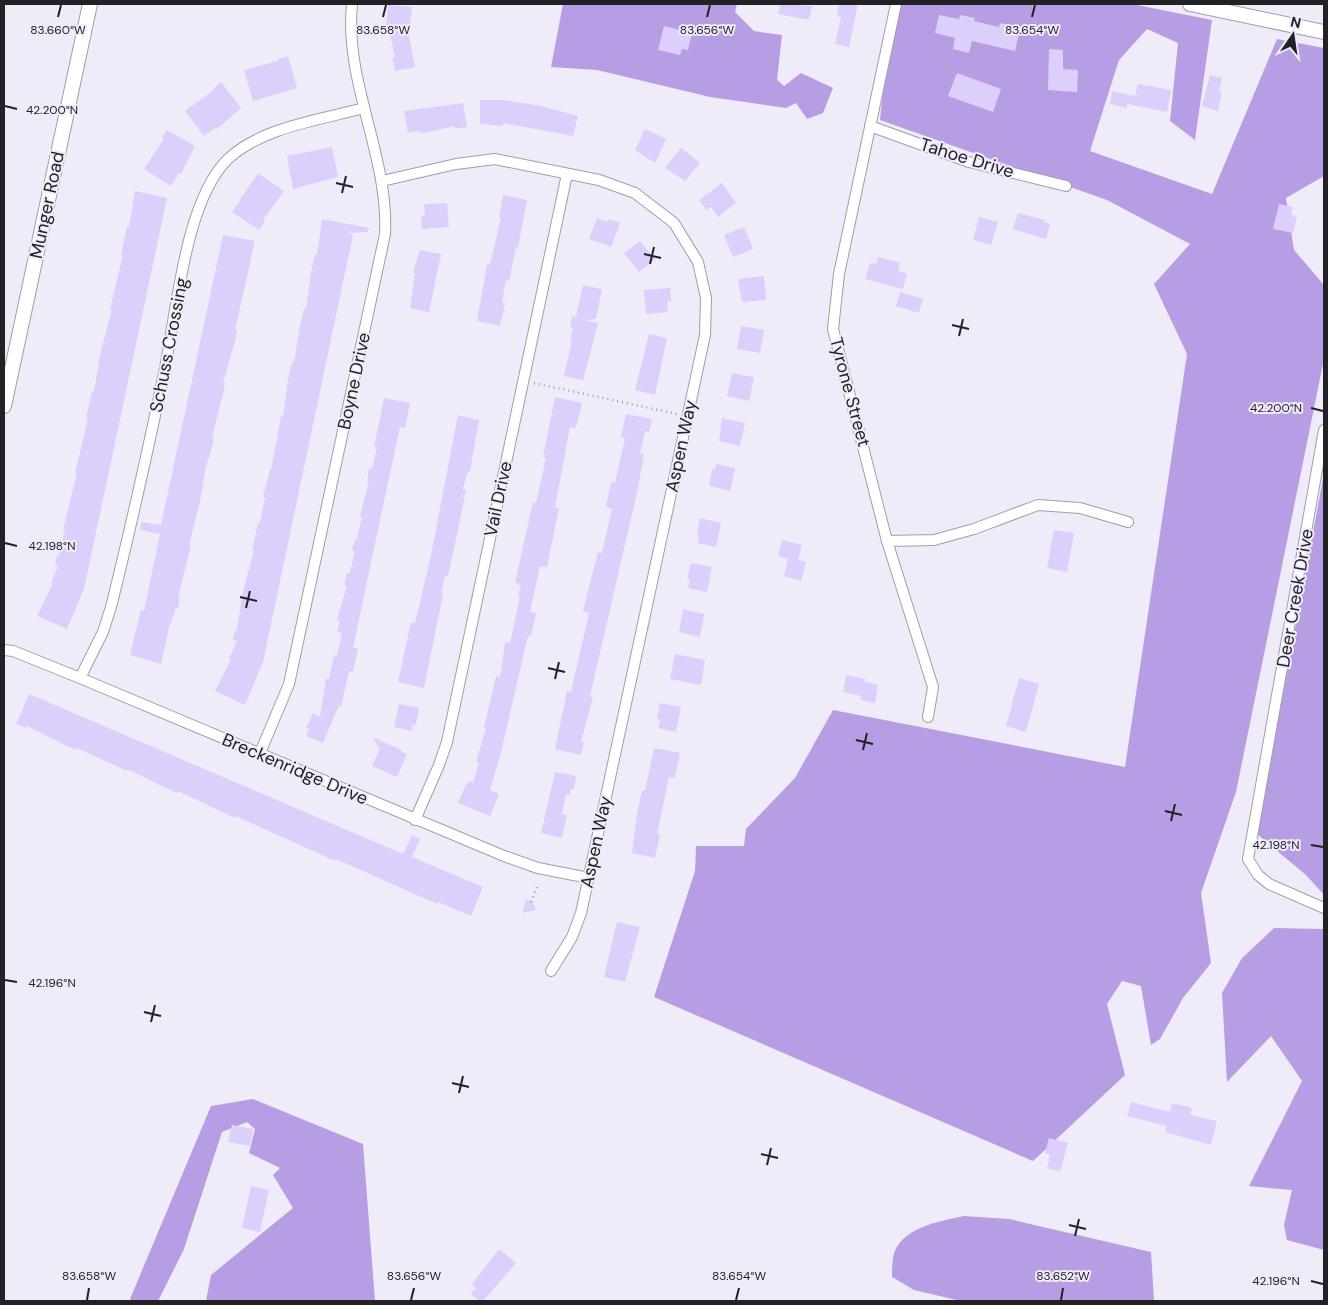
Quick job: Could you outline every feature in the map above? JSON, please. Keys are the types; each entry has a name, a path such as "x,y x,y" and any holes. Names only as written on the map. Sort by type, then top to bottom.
{"street":[{"name":"Munger Road","path":"4,406 90,4"},
{"name":"Boyne Drive","path":"260,753 289,684 385,234 386,213 382,181 364,108 349,28 352,4"},
{"name":"Tyrone Street","path":"896,4 839,274 833,329 887,541 933,687 928,717"},
{"path":"1190,4 1324,32"},
{"name":"Schuss Crossing","path":"80,678 103,632 111,607 164,377 192,227 204,196 228,160 259,137 364,108"},
{"name":"Tahoe Drive","path":"870,126 969,162 1066,186"},
{"name":"Aspen Way","path":"382,181 456,164 495,159 618,186 635,193 663,212 674,223 691,248 704,280 706,298 705,335 589,878 578,923 551,971"},
{"name":"Vail Drive","path":"415,820 440,764 451,726 567,174"},
{"name":"Deer Creek Drive","path":"1324,430 1248,859 1258,875 1269,884 1324,908"},
{"path":"887,541 934,540 1038,505 1080,508 1128,522"},
{"name":"Breckenridge Drive","path":"4,650 13,651 80,678 504,856 538,868 589,878"}],"path":[{"path":"532,383 679,415"},
{"path":"531,902 538,884"}],"shaded area":[{"path":"563,4 737,4 735,12 754,31 782,35 777,80 784,86 801,73 833,88 823,113 807,119 796,103 786,108 710,97 597,70 551,67"},
{"path":"892,4 1132,4 1212,20 1195,140 1170,121 1178,43 1147,29 1119,60 1090,151 1212,194 1277,39 1324,48 1324,176 1286,198 1294,250 1324,285 1324,359 1236,792 1201,893 1211,963 1183,998 1160,1039 1151,1045 1141,986 1122,981 1107,1004 1125,1075 1033,1161 654,997 695,871 696,846 744,846 746,829 795,778 833,710 1125,767 1187,354 1154,284 1190,244 1107,200 880,120"},
{"path":"1324,473 1324,895 1306,875 1257,834"},
{"path":"1274,928 1324,929 1324,1250 1287,1240 1284,1225 1292,1190 1249,1186 1302,1081 1271,1036 1227,1082 1222,993 1242,958"},
{"path":"253,1099 363,1144 375,1301 206,1301 211,1275 293,1208 273,1175 280,1168 249,1153 255,1129 247,1122 222,1132 184,1249 158,1301 132,1301 130,1299 211,1106"},
{"path":"964,1216 1009,1219 1151,1252 1154,1301 961,1301 914,1290 892,1277 893,1258 903,1239 921,1228 943,1220"}],"building":[{"path":"780,4 812,6 809,20 778,14"},
{"path":"839,4 858,4 849,47 835,44 841,17 837,16"},
{"path":"388,5 412,7 409,36 415,67 395,71 392,58 395,57 389,30 386,29"},
{"path":"939,15 959,19 960,15 975,18 974,21 999,27 1000,23 1020,28 1015,51 972,41 969,53 953,49 955,38 935,33"},
{"path":"664,26 692,33 688,50 682,49 680,55 658,50"},
{"path":"1049,49 1063,50 1063,69 1078,70 1077,92 1048,90"},
{"path":"288,56 297,88 253,101 244,70 278,61 278,59"},
{"path":"957,73 1001,89 993,112 948,96"},
{"path":"1210,75 1222,78 1219,92 1222,93 1218,111 1202,106"},
{"path":"221,82 241,108 217,129 216,127 204,136 185,111 214,90"},
{"path":"1138,84 1171,90 1167,112 1127,104 1127,108 1110,104 1112,91 1135,96"},
{"path":"480,100 503,100 542,106 578,116 573,136 503,123 503,126 480,124"},
{"path":"463,103 467,127 455,129 454,126 420,134 420,131 408,133 404,111"},
{"path":"645,129 666,139 655,163 635,150"},
{"path":"167,130 195,146 181,174 179,173 171,186 144,169 164,139 162,138"},
{"path":"332,147 338,177 293,189 287,156"},
{"path":"681,148 700,163 685,181 665,168"},
{"path":"258,173 284,191 263,220 265,221 259,230 232,212"},
{"path":"722,183 736,203 718,217 711,207 707,210 699,200"},
{"path":"135,191 167,198 84,589 67,629 37,616 53,583 51,583 58,566 55,565 57,555 59,556 65,530 63,530 77,473 75,473 88,419 86,419 88,409 92,391 94,391 100,355 112,309 110,309 123,255 121,255 127,227 129,227"},
{"path":"503,195 527,200 518,248 516,247 509,281 506,280 502,302 505,303 500,326 477,321 487,264 490,265 501,218 499,218"},
{"path":"447,203 449,227 422,229 421,216 425,216 424,204"},
{"path":"1279,204 1293,207 1291,215 1297,216 1293,233 1273,229"},
{"path":"1018,213 1045,220 1044,222 1050,224 1046,239 1013,229"},
{"path":"979,217 998,222 991,245 973,240"},
{"path":"597,218 608,222 609,219 620,223 611,247 589,239"},
{"path":"322,219 369,228 368,232 348,233 353,235 263,662 245,705 215,691 231,659 229,658 237,641 233,640 235,630 237,631 242,595 254,551 252,551 265,497 263,497 271,470 281,416 283,416 288,380 292,362 294,362 304,308 306,309"},
{"path":"744,227 753,249 733,257 724,235"},
{"path":"223,235 255,241 235,330 237,331 235,341 223,383 225,383 212,437 214,437 212,448 206,466 200,502 189,545 191,545 178,598 180,598 178,608 176,608 169,628 161,664 130,655 141,610 144,611 160,534 140,530 141,522 161,525"},
{"path":"640,241 655,259 639,272 624,253"},
{"path":"420,250 441,254 429,312 410,308 415,274 413,273"},
{"path":"878,257 900,263 898,271 907,274 903,289 865,279 870,263 876,264"},
{"path":"764,276 766,300 742,302 738,279"},
{"path":"583,285 602,289 596,319 585,320 598,323 583,380 564,376 572,340 570,340 573,328 570,327 572,316 576,317"},
{"path":"670,288 671,301 667,301 668,312 646,314 644,290"},
{"path":"900,292 923,299 919,313 896,306"},
{"path":"741,326 764,330 760,353 737,349"},
{"path":"649,334 667,338 655,395 635,390"},
{"path":"732,373 754,377 749,401 727,396"},
{"path":"555,397 582,403 576,428 570,427 555,507 559,508 547,567 540,566 530,612 536,613 531,636 528,636 500,756 490,790 499,794 490,816 458,803 469,781 473,783 479,763 476,762 486,728 484,728 496,676 500,677 505,642 510,643 520,597 518,597 521,584 515,583 533,502 536,503 546,458 543,457"},
{"path":"384,398 410,403 405,428 400,427 370,567 353,648 358,648 353,672 349,671 341,707 339,706 335,714 323,743 306,736 309,729 306,728 313,713 320,717 326,679 329,679 334,655 337,656 342,633 337,632 340,621 337,620 347,585 344,585 347,573 350,573 355,551 352,551 362,517 360,516 369,481 367,481 369,469 372,469 377,447 374,447"},
{"path":"626,414 652,419 649,432 645,431 640,454 644,454 638,488 590,696 593,697 581,742 584,742 581,755 555,749 567,691 571,692 589,613 583,612 598,552 602,553 612,509 606,507 611,482 615,483 625,438 621,437"},
{"path":"458,415 479,420 470,471 468,471 463,489 466,490 448,576 445,576 441,594 443,594 424,688 398,682 411,622 415,623 431,555"},
{"path":"722,418 745,423 740,446 719,441"},
{"path":"716,464 735,468 730,491 709,486 712,469 715,470"},
{"path":"700,518 721,523 716,547 698,543 699,535 697,534"},
{"path":"1054,530 1074,533 1067,572 1047,568"},
{"path":"782,540 802,545 798,560 806,562 801,581 784,576 788,559 778,556"},
{"path":"691,563 712,567 707,592 688,588 690,580 687,579"},
{"path":"683,609 704,614 700,637 679,632"},
{"path":"675,654 705,660 701,685 670,679"},
{"path":"846,675 865,679 865,682 878,685 875,703 860,700 861,696 843,692"},
{"path":"1019,678 1039,684 1026,732 1006,726"},
{"path":"29,694 403,854 412,835 420,839 412,857 483,887 471,916 438,902 437,904 336,859 335,861 178,791 177,793 127,769 127,771 77,748 77,750 67,746 27,726 26,728 16,724"},
{"path":"660,703 681,707 676,732 658,728 660,720 657,719"},
{"path":"399,704 419,708 416,725 413,724 412,731 394,727"},
{"path":"372,737 407,754 397,777 372,766 380,749"},
{"path":"654,748 680,753 675,778 669,777 657,834 660,835 655,858 632,853 637,814 642,791 645,791"},
{"path":"555,772 576,776 574,789 571,789 570,795 566,794 562,814 567,815 562,838 541,833"},
{"path":"526,899 533,903 536,910 522,913"},
{"path":"617,922 640,927 625,982 604,977"},
{"path":"1131,1102 1170,1112 1172,1103 1192,1108 1190,1115 1217,1121 1211,1145 1165,1132 1167,1126 1127,1116"},
{"path":"232,1125 253,1129 250,1146 228,1142"},
{"path":"1049,1138 1068,1143 1060,1172 1047,1168 1050,1155 1045,1153"},
{"path":"251,1186 269,1190 260,1232 242,1228"},
{"path":"499,1249 516,1263 483,1301 479,1301 471,1294 476,1288 472,1284"}]}
